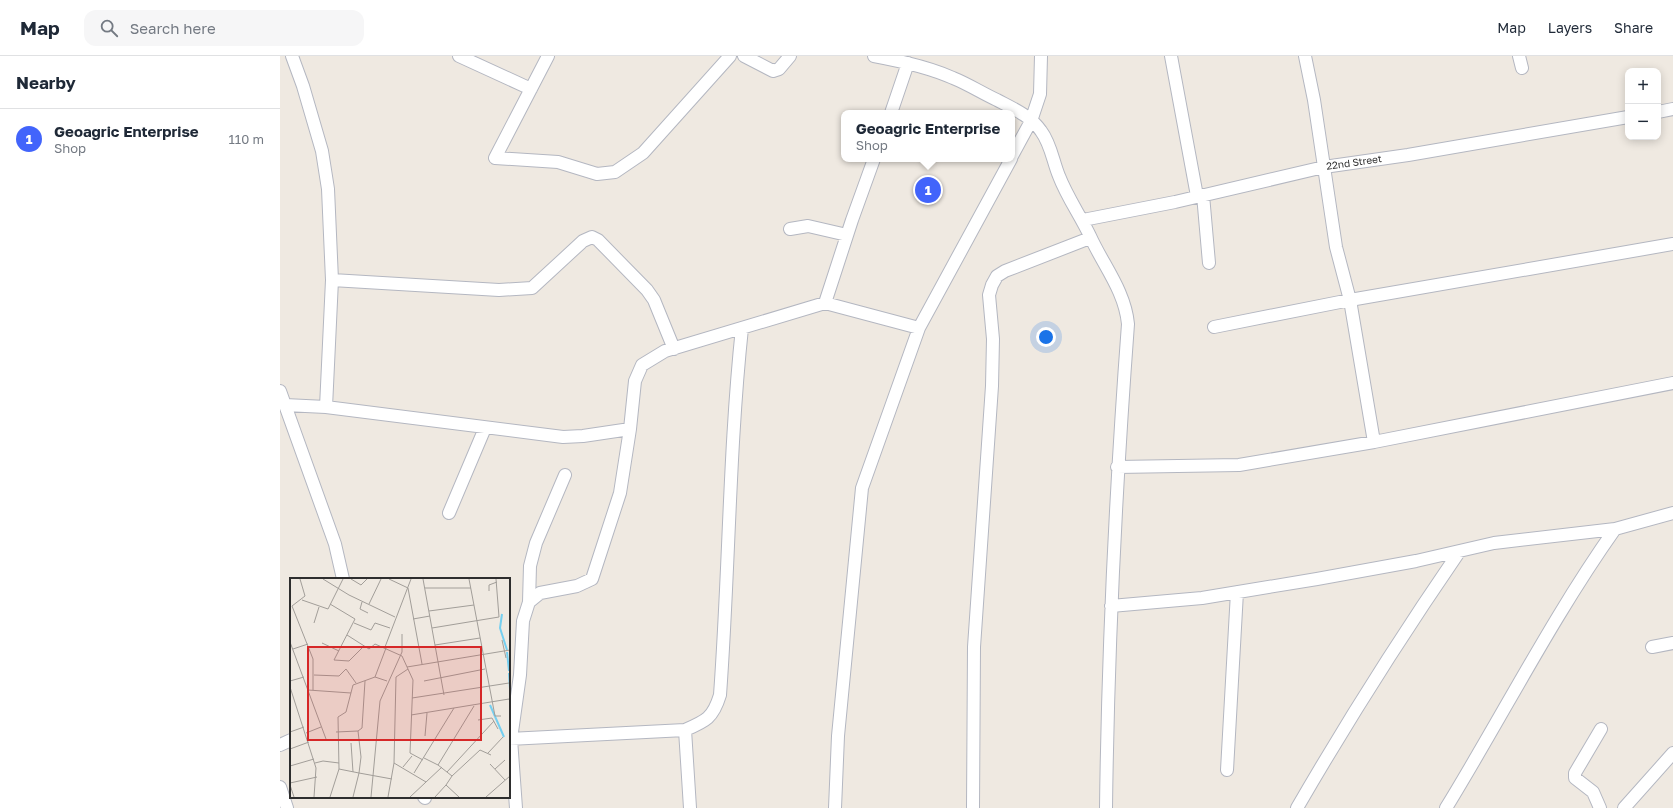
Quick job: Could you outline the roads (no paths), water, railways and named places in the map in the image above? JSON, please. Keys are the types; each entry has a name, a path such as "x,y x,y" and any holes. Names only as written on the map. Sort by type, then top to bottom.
{"street":[{"path":"292,56 303,86 322,151 330,209 332,280 326,407"},
{"path":"459,56 530,89"},
{"path":"548,56 495,158 558,162 597,174 615,172 643,153 730,56"},
{"path":"744,56 773,71 779,69 790,56"},
{"path":"874,56 902,60 953,77 1018,111 1042,131 1061,182 1070,200 1083,220 1090,238 1111,274 1127,315 1128,324 1118,467 1111,606 1106,808"},
{"path":"1015,150 1031,121 1040,94 1042,56"},
{"path":"1171,56 1200,196 1209,263"},
{"path":"1305,56 1336,247 1350,300 1374,442"},
{"path":"892,110 902,60"},
{"path":"1661,111 1673,109"},
{"name":"22nd Street","path":"1083,220 1200,196 1324,167 1625,118"},
{"path":"825,303 873,162"},
{"path":"834,808 842,683 862,488 919,328 1008,162"},
{"path":"790,229 808,226 847,235"},
{"path":"332,280 499,290 532,288 583,241 592,237 598,240 648,290 654,300 674,348"},
{"path":"973,808 974,647 994,339 989,295 997,276 1005,271 1090,238"},
{"path":"1214,327 1350,300 1673,244"},
{"path":"529,602 540,593 576,586 592,579 620,493 630,429 634,381 642,365 665,351 825,303 919,328"},
{"path":"510,739 685,730 704,722 711,715 717,705 720,695 726,613 736,388 742,328"},
{"path":"1118,467 1239,465 1374,442 1673,383"},
{"path":"280,391 335,544 343,578"},
{"path":"285,405 326,407 563,437 583,436 630,429"},
{"path":"449,513 485,428"},
{"path":"516,808 510,739 520,675 523,621 529,602 530,566 536,543 565,475"},
{"path":"1111,606 1202,598 1317,580 1459,552 1494,542 1615,529 1673,513"},
{"path":"1446,808 1555,620 1590,564 1615,529"},
{"path":"1297,808 1330,751 1403,634 1459,552"},
{"path":"1227,770 1237,592"},
{"path":"1652,647 1673,643"},
{"path":"685,730 690,808"},
{"path":"1600,808 1593,792 1575,778 1575,773 1601,730"},
{"path":"280,745 290,740"},
{"path":"1624,808 1673,753"},
{"path":"280,787 287,808"}],"place":[{"name":"Geoagric Enterprise","path":"928,190"}]}
